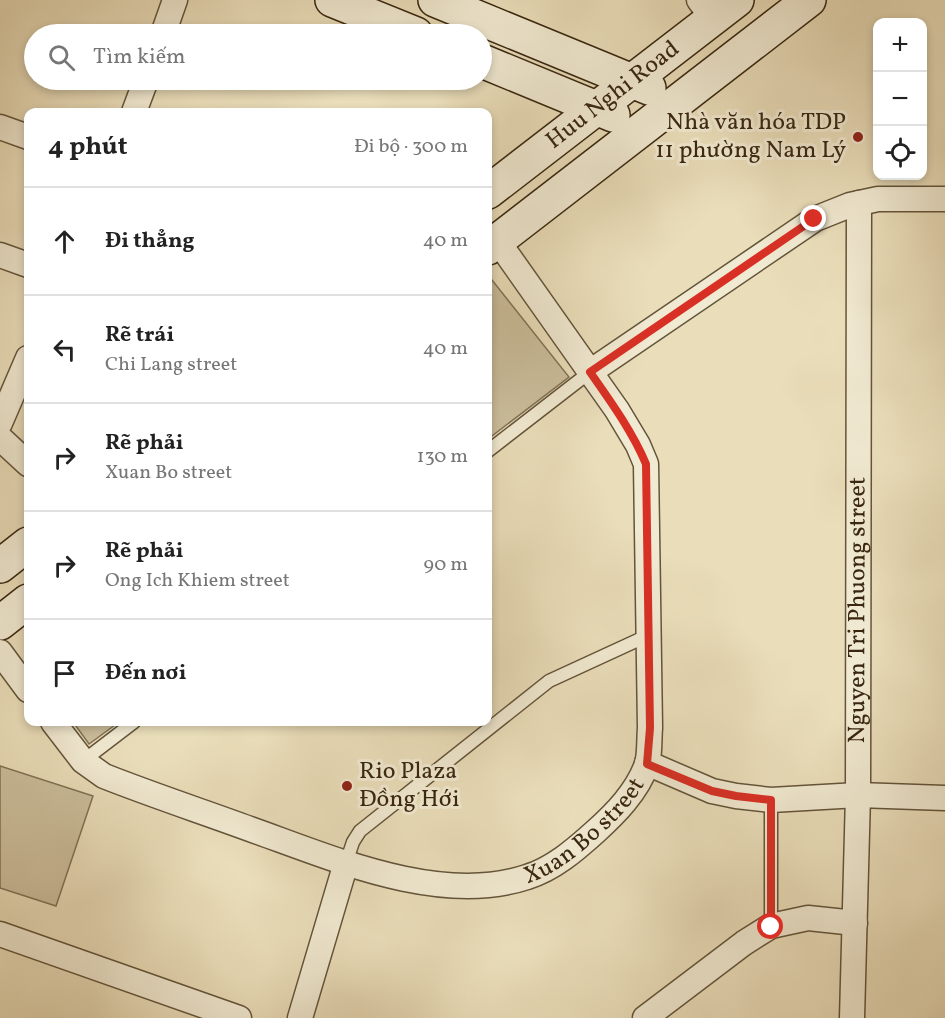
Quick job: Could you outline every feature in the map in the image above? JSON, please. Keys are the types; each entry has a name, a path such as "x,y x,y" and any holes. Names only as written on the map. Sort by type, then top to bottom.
{"main road":[{"path":"332,0 391,24"},
{"path":"435,0 679,100"},
{"name":"Huu Nghi Road","path":"492,244 809,0"},
{"name":"Huu Nghi Road","path":"492,189 632,81 716,6"},
{"path":"492,66 643,128"},
{"path":"0,566 24,547"},
{"path":"0,622 24,604"}],"street":[{"path":"167,24 175,0"},
{"path":"136,108 142,90"},
{"path":"0,127 24,136"},
{"path":"590,372 814,219 859,203 878,199 945,199"},
{"name":"Nguyen Tri Phuong street","path":"852,1018 858,795 859,203"},
{"name":"Xuan Bo street","path":"56,726 83,760 105,776 346,863 405,879 461,887 503,883 527,877 553,866 602,825 632,792 647,764 650,728 646,464 638,445 617,410 492,244"},
{"path":"0,255 24,264"},
{"path":"0,423 24,367"},
{"path":"0,438 24,460"},
{"path":"0,652 24,685"},
{"path":"647,764 712,791 771,800 858,795 945,798"},
{"path":"300,1018 346,863"},
{"path":"645,1018 744,943 771,927 787,921 808,918 855,923"},
{"path":"0,934 239,1018"}],"lane":[{"path":"492,448 590,372"},
{"path":"492,725 532,693 565,672 649,635"},
{"path":"83,760 129,726"},
{"path":"346,863 353,842 360,831 491,726"},
{"path":"771,800 771,927"}],"shaded area":[{"path":"492,280 569,377 492,436"},
{"path":"76,726 114,726 89,744"},
{"path":"0,766 93,796 56,906 0,888"}],"place":[{"name":"Nhà văn hóa TDP 11 phường Nam Lý","path":"858,137"},
{"name":"Rio Plaza Đồng Hới","path":"347,786"}],"route":[{"path":"771,927 771,800 712,791 647,764 650,728 646,464 638,445 617,410 590,372 814,219"}]}
